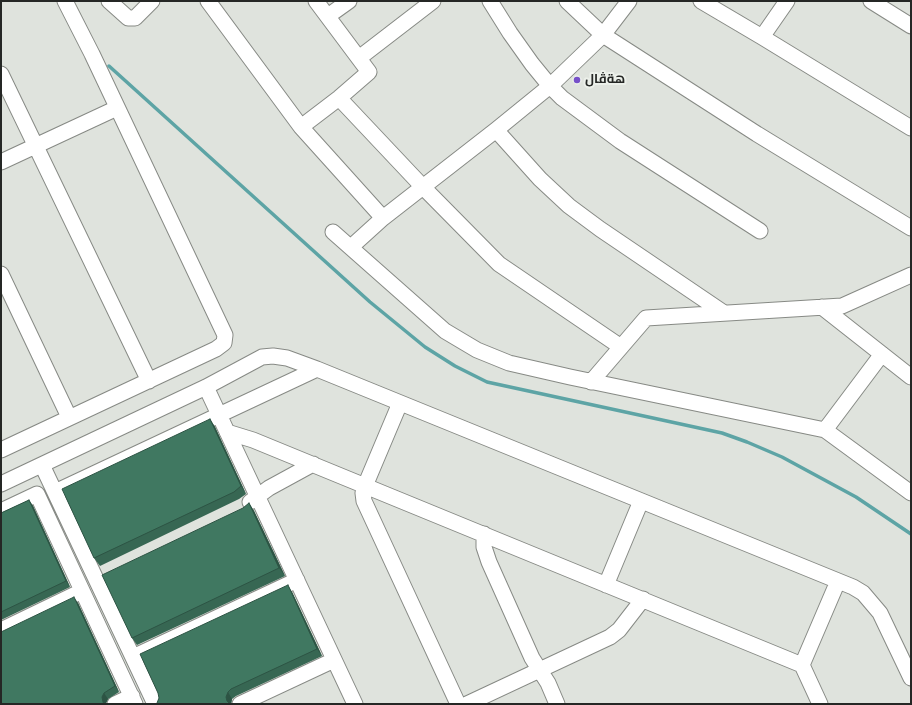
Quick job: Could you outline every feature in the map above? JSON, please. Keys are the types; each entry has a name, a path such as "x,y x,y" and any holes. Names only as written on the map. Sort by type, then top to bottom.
{"street":[{"path":"1,450 216,349 224,343 225,335 116,108 92,54 65,1"},
{"path":"109,1 128,18 135,18 152,1"},
{"path":"208,1 301,127 383,218"},
{"path":"301,127 370,72 316,1"},
{"path":"328,16 349,1"},
{"path":"359,58 433,1"},
{"path":"490,1 510,33 550,86 562,98 620,141 760,231"},
{"path":"567,1 603,34 757,134 909,223"},
{"path":"351,248 383,218 422,186 496,130 550,86 603,34 629,1"},
{"path":"701,1 762,36 911,128"},
{"path":"762,36 787,1"},
{"path":"871,1 891,6 911,26"},
{"path":"1,74 149,381"},
{"path":"339,98 422,186 500,264 621,347"},
{"path":"1,162 116,108"},
{"path":"496,130 540,179 569,206 600,229 724,313"},
{"path":"333,232 445,331 477,350 508,363 591,382 825,430 911,493"},
{"path":"1,274 70,417"},
{"path":"591,382 646,318 842,306 911,275"},
{"path":"822,307 911,377"},
{"path":"825,430 882,354"},
{"path":"1,484 206,387 262,358 274,356 287,358 317,368 838,581 863,593 880,613 911,678"},
{"path":"55,492 317,368"},
{"path":"206,387 355,704"},
{"path":"400,403 365,486 363,494 364,501 458,704"},
{"path":"227,432 253,440 313,464 802,665 820,704"},
{"path":"237,510 244,507 269,488 313,464"},
{"path":"42,465 155,704"},
{"path":"1,511 37,494 134,700 115,704"},
{"path":"606,585 641,501"},
{"path":"484,534 484,547 489,562 532,658 548,683 557,704"},
{"path":"95,578 109,571"},
{"path":"133,657 297,580"},
{"path":"802,665 838,581"},
{"path":"1,630 82,591"},
{"path":"467,704 489,699 539,670 610,637 619,630 643,600"},
{"path":"246,703 334,660"}],"building":[{"path":"210,419 241,486 234,492 94,558 62,489"},
{"path":"29,500 66,581 1,612 1,513"},
{"path":"249,503 279,568 132,638 102,575 243,508"},
{"path":"288,585 317,649 231,689 226,697 230,704 157,703 159,698 158,693 140,654"},
{"path":"74,597 115,686 104,693 102,697 104,704 1,704 1,632"}],"waterway":[{"path":"109,66 370,302 425,347 455,366 487,382 722,433 747,442 782,457 856,497 911,534"}],"place":[{"name":"هةڤال","path":"577,80"}]}
